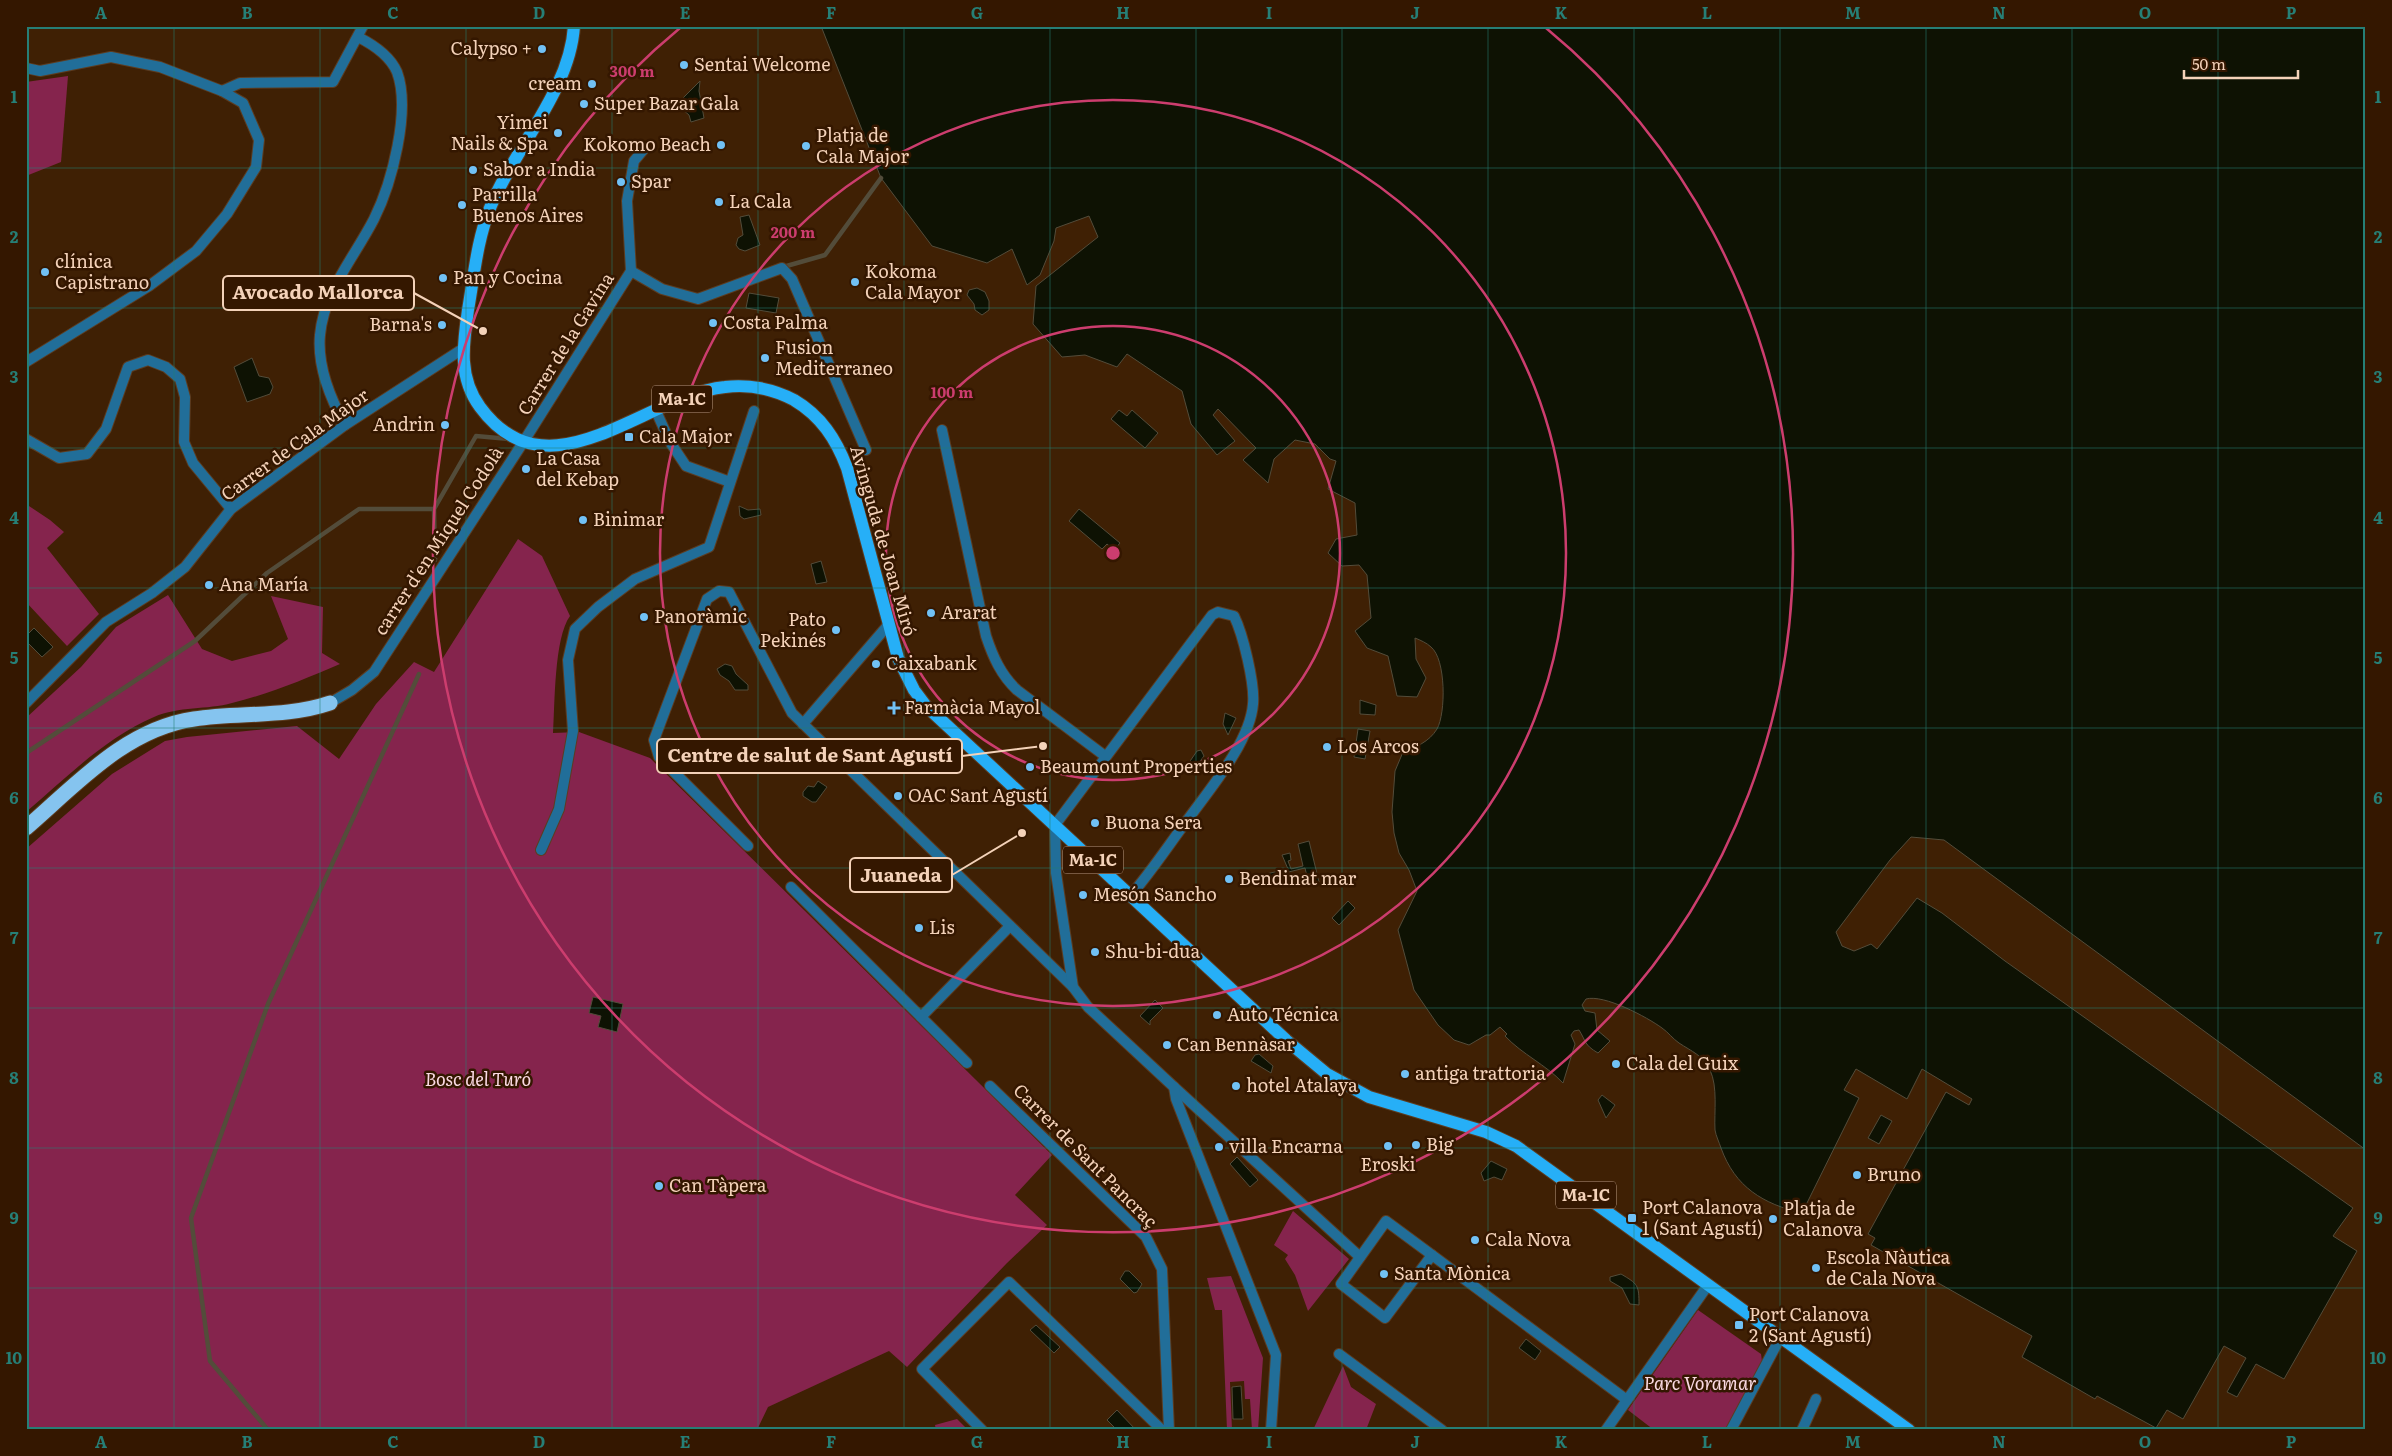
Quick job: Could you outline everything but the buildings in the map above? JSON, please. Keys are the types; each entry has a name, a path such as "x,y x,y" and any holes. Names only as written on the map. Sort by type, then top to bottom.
{"highway":[{"path":"26,828 110,756 154,730 194,719 294,712 330,704"}],"main road":[{"name":"Avinguda de Joan Miró","path":"574,26 570,55 560,80 501,185 486,220 479,246 463,362 465,377 479,406 498,427 524,441 550,446 579,442 624,426 699,393 724,387 747,386 784,395 817,417 833,436 847,468 889,624 905,674 926,706 1293,1046 1337,1081 1370,1097 1486,1132 1516,1146 1780,1338"},
{"name":"Ma-1C","path":"1780,1338 1909,1430"}],"street":[{"path":"222,91 240,83 333,82 363,26"},
{"path":"345,425 329,397 323,370 320,336 328,296 375,217 396,157 403,101 396,70 375,45 358,37"},
{"path":"26,68 40,71 112,57 160,67 222,91 243,102 259,140 256,167 227,214 196,251 149,286 26,362"},
{"name":"Carrer de la Gavina","path":"524,441 631,271 627,201 634,161 644,149"},
{"path":"631,271 662,289 698,299 782,268 792,279 866,450"},
{"name":"Carrer de Cala Major","path":"26,703 106,622 152,593 185,568 230,509 345,425 464,348"},
{"path":"26,439 59,458 86,454 106,429 128,367 148,360 166,366 180,379 186,413 184,442 194,463 230,509"},
{"path":"541,850 559,809 573,731 568,660 574,628 635,579 709,547 754,410"},
{"path":"656,411 670,442 686,466 730,482"},
{"path":"942,430 986,636 994,658 1008,681 1017,690 1105,756"},
{"name":"carrer d'en Miquel Codolà","path":"330,704 374,672 380,659 524,441"},
{"path":"748,846 659,757 654,740 707,600 720,591 729,592 792,713 802,724 1072,987 1100,1019 1360,1257"},
{"path":"1072,987 1056,874 1055,825 1212,615 1218,612 1234,616 1240,632 1253,689 1254,705 1250,721 1242,739 1208,791 1130,895"},
{"path":"802,724 889,624"},
{"path":"791,887 967,1063"},
{"path":"921,1017 1010,926"},
{"name":"Carrer de Sant Pancraç","path":"990,1086 1146,1237 1162,1270 1169,1430"},
{"path":"1174,1087 1176,1099 1276,1355 1272,1430"},
{"path":"1432,1255 1385,1318 1341,1284 1386,1221 1432,1255 1627,1400"},
{"path":"982,1430 922,1369 1009,1282 1162,1430"},
{"path":"1606,1430 1708,1285"},
{"path":"1731,1430 1780,1338"},
{"path":"1339,1354 1442,1430"},
{"path":"1802,1430 1816,1399"}],"green space":[{"path":"68,76 61,162 26,176 26,82"},
{"path":"26,504 64,532 47,548 99,614 67,646 26,602"},
{"name":"Bosc del Turó","path":"518,539 542,556 570,616 561,639 558,655 553,733 579,732 650,758 1052,1155 1015,1195 1047,1225 1007,1263 907,1367 889,1351 768,1407 757,1430 26,1430 26,849 112,774 165,741 297,726 339,759 376,704 414,662 434,672"},
{"path":"168,595 202,649 232,661 271,651 288,639 271,596 323,607 322,653 340,664 287,686 246,699 222,705 173,711 154,717 103,747 26,812 26,718 81,667 116,627"},
{"path":"1293,1211 1349,1259 1308,1311 1295,1275 1285,1259 1288,1255 1274,1245"},
{"path":"1231,1276 1263,1358 1258,1430 1252,1430 1250,1399 1245,1399 1244,1381 1230,1382 1232,1430 1227,1430 1222,1310 1215,1310 1207,1278"},
{"name":"Parc Voramar","path":"1698,1310 1761,1354 1762,1361 1726,1430 1654,1430 1628,1410"},
{"path":"1343,1366 1351,1387 1376,1404 1366,1430 1313,1430"},
{"path":"957,1419 968,1430 936,1430 935,1425"}],"shaded area":[{"path":"821,26 2366,26 2366,1150 1944,840 1911,837 1890,860 1836,932 1842,946 1854,951 1871,944 1877,949 1917,898 1942,913 2005,961 2353,1208 2333,1236 2357,1251 2284,1379 2256,1364 2237,1397 2227,1392 2246,1358 2224,1346 2183,1419 2167,1410 2156,1428 2097,1396 2095,1399 2022,1357 2032,1336 1871,1245 1875,1238 1868,1234 1946,1092 1969,1105 1972,1099 1922,1069 1907,1099 1856,1069 1844,1090 1859,1098 1802,1213 1775,1205 1763,1199 1742,1183 1727,1162 1715,1132 1714,1084 1707,1065 1701,1057 1662,1028 1636,1013 1614,1003 1594,998 1586,999 1582,1005 1585,1011 1595,1013 1597,1030 1610,1041 1598,1053 1588,1045 1579,1030 1574,1031 1571,1035 1575,1044 1563,1083 1549,1070 1512,1043 1500,1027 1490,1035 1486,1035 1469,1045 1454,1040 1438,1025 1414,990 1398,930 1417,891 1409,870 1399,853 1394,833 1392,812 1395,771 1403,752 1426,741 1437,729 1440,721 1443,686 1440,663 1436,653 1428,644 1415,638 1416,659 1426,678 1417,697 1397,696 1388,656 1367,648 1355,631 1371,618 1367,575 1359,565 1342,566 1328,553 1336,539 1357,535 1355,503 1328,489 1336,461 1330,459 1315,444 1295,440 1274,459 1268,483 1243,460 1256,448 1218,409 1213,415 1235,441 1217,455 1191,424 1182,391 1127,354 1117,367 1085,355 1062,357 1033,324 1036,286 1098,237 1089,216 1056,228 1054,241 1040,275 1027,285 1012,249 987,263 932,246 881,178"},
{"path":"700,81 699,91 704,118 691,122 689,115 682,109 682,99"},
{"path":"749,215 760,245 745,251 739,249 736,245 738,238 743,235 740,217"},
{"path":"977,288 985,292 989,301 989,310 982,315 975,310 974,304 967,295 969,290"},
{"path":"749,293 779,298 776,313 746,308"},
{"path":"252,358 259,376 269,378 273,387 270,394 247,402 234,367"},
{"path":"1119,410 1127,416 1132,410 1158,433 1145,448 1111,419"},
{"path":"739,506 748,510 760,509 761,515 744,519 740,516"},
{"path":"1079,509 1120,543 1114,550 1107,544 1102,549 1069,521"},
{"path":"821,561 827,582 816,584 811,564"},
{"path":"34,628 53,647 42,657 26,641 26,636"},
{"path":"725,664 732,666 736,674 748,685 748,690 735,690 729,681 720,675 717,669"},
{"path":"1360,700 1376,705 1375,715 1360,714"},
{"path":"1225,713 1236,718 1228,735 1223,724"},
{"path":"1358,729 1370,731 1365,759 1354,757"},
{"path":"1201,750 1204,756 1192,772 1188,772 1186,767 1197,751"},
{"path":"818,781 827,787 816,802 812,802 803,796 803,792 808,786 814,787"},
{"path":"1309,841 1319,882 1309,885 1305,868 1276,875 1278,883 1269,886 1266,874 1288,869 1282,855 1290,853 1291,860 1288,861 1291,869 1303,866 1298,844"},
{"path":"1348,901 1355,908 1339,925 1332,918"},
{"path":"593,997 623,1004 617,1032 598,1027 601,1016 589,1013"},
{"path":"1155,1000 1163,1008 1150,1021 1150,1025 1140,1016"},
{"path":"1259,1054 1273,1066 1271,1073 1251,1061 1255,1055"},
{"path":"1602,1095 1615,1105 1606,1118 1598,1100"},
{"path":"1881,1115 1892,1121 1879,1144 1868,1138"},
{"path":"1237,1157 1258,1180 1250,1187 1230,1164"},
{"path":"1491,1161 1507,1169 1502,1180 1494,1177 1484,1181 1481,1173"},
{"path":"1125,1271 1129,1271 1142,1284 1137,1292 1134,1293 1120,1279"},
{"path":"1621,1274 1631,1280 1638,1289 1639,1305 1630,1304 1622,1288 1610,1281 1610,1277"},
{"path":"1036,1325 1060,1347 1054,1353 1030,1330"},
{"path":"1526,1339 1541,1351 1535,1360 1519,1348"},
{"path":"1241,1386 1243,1419 1233,1419 1232,1387"},
{"path":"1117,1410 1136,1430 1117,1430 1107,1420"}],"waterway":[{"path":"783,267 825,255 881,178"},
{"path":"26,753 195,641 267,573 359,509 434,509 476,436 509,439"},
{"path":"434,509 435,560"},
{"path":"268,1430 210,1361 191,1218 268,1004 419,674"}],"place":[{"name":"Calypso +","path":"542,49"},
{"name":"Sentai Welcome","path":"684,65"},
{"name":"cream","path":"592,84"},
{"name":"Super Bazar Gala","path":"584,104"},
{"name":"Yimei Nails & Spa","path":"558,133"},
{"name":"Kokomo Beach","path":"721,145"},
{"name":"Platja de Cala Major","path":"806,146"},
{"name":"Sabor a India","path":"473,170"},
{"name":"Spar","path":"621,182"},
{"name":"La Cala","path":"719,202"},
{"name":"Parrilla Buenos Aires","path":"462,205"},
{"name":"clínica Capistrano","path":"45,272"},
{"name":"Pan y Cocina","path":"443,278"},
{"name":"Kokoma Cala Mayor","path":"855,282"},
{"name":"Costa Palma","path":"713,323"},
{"name":"Barna's","path":"442,325"},
{"name":"Avocado Mallorca","path":"483,331"},
{"name":"Fusion Mediterraneo","path":"765,358"},
{"name":"Andrin","path":"445,425"},
{"name":"Cala Major","path":"629,437"},
{"name":"La Casa del Kebap","path":"526,469"},
{"name":"Binimar","path":"583,520"},
{"name":"Ana María","path":"209,585"},
{"name":"Ararat","path":"931,613"},
{"name":"Panoràmic","path":"644,617"},
{"name":"Pato Pekinés","path":"836,630"},
{"name":"Caixabank","path":"876,664"},
{"name":"Farmàcia Mayol","path":"894,708"},
{"name":"Centre de salut de Sant Agustí","path":"1043,746"},
{"name":"Los Arcos","path":"1327,747"},
{"name":"Beaumount Properties","path":"1030,767"},
{"name":"OAC Sant Agustí","path":"898,796"},
{"name":"Buona Sera","path":"1095,823"},
{"name":"Juaneda","path":"1022,833"},
{"name":"Bendinat mar","path":"1229,879"},
{"name":"Mesón Sancho","path":"1083,895"},
{"name":"Lis","path":"919,928"},
{"name":"Shu-bi-dua","path":"1095,952"},
{"name":"Auto Técnica","path":"1217,1015"},
{"name":"Can Bennàsar","path":"1167,1045"},
{"name":"Cala del Guix","path":"1616,1064"},
{"name":"antiga trattoria","path":"1405,1074"},
{"name":"hotel Atalaya","path":"1236,1086"},
{"name":"Big","path":"1416,1145"},
{"name":"Eroski","path":"1388,1146"},
{"name":"villa Encarna","path":"1219,1147"},
{"name":"Bruno","path":"1857,1175"},
{"name":"Can Tàpera","path":"659,1186"},
{"name":"Port Calanova 1 (Sant Agustí)","path":"1632,1218"},
{"name":"Platja de Calanova","path":"1773,1219"},
{"name":"Cala Nova","path":"1475,1240"},
{"name":"Escola Nàutica de Cala Nova","path":"1816,1268"},
{"name":"Santa Mònica","path":"1384,1274"},
{"name":"Port Calanova 2 (Sant Agustí)","path":"1739,1325"}]}
